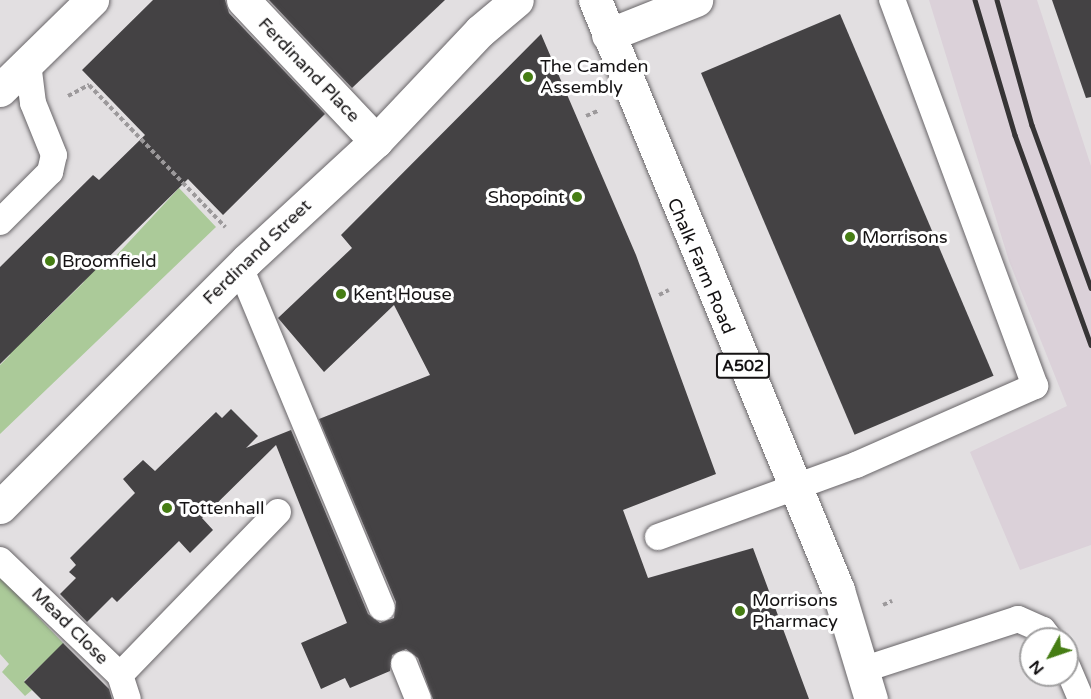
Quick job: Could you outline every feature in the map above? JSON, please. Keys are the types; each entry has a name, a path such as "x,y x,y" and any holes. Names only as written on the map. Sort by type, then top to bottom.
{"main road":[{"path":"0,90 92,0"},
{"name":"Ferdinand Place","path":"243,0 376,141"},
{"name":"Ferdinand Street","path":"0,507 240,267 376,141 480,31 517,0"},
{"name":"Chalk Farm Road","path":"595,0 838,590 866,685"},
{"path":"608,35 696,0"}],"lane":[{"path":"658,537 898,446 1035,386 892,0"},
{"path":"0,222 50,172 54,155 41,112 33,103 28,63"},
{"path":"240,267 382,608"},
{"path":"120,675 278,512"},
{"name":"Mead Close","path":"0,560 120,675 128,699"},
{"path":"866,685 1018,620 1036,627"},
{"path":"404,664 418,699"},
{"path":"1081,699 1091,696"}],"path":[{"path":"41,112 89,85 222,222"},
{"path":"586,116 598,111"},
{"path":"659,295 669,290"},
{"path":"882,605 892,601"}],"shaded area":[{"path":"929,0 1037,0 1091,166 1091,545 1020,570 970,452 1067,406 1009,261"}],"green space":[{"path":"179,188 216,227 0,434 0,365 10,355 5,349 39,326 83,283 106,250 114,258"},
{"path":"0,577 64,644 24,681 32,690 25,696 2,672 9,664 0,654"}],"building":[{"path":"153,0 225,0 229,13 325,114 223,215 188,179 0,364 0,267 93,175 99,180 145,135 82,70"},
{"path":"269,0 445,0 352,88"},
{"path":"1052,0 1091,0 1091,97 1086,98"},
{"name":"Morrisons","path":"840,14 994,376 855,435 701,73"},
{"path":"541,34 636,255 716,474 623,510 648,578 753,548 809,699 433,699 418,658 406,649 392,655 390,671 350,688 345,678 321,689 301,643 347,623 276,445 202,518 213,530 190,553 179,541 117,602 112,597 87,622 60,594 76,578 69,572 76,565 70,558 135,493 123,479 143,460 155,471 216,412 222,418 231,409 258,436 246,448 291,430 368,614 380,623 394,618 396,602 319,419 430,375 394,305 324,372 278,318 352,248 341,235"},
{"path":"63,643 109,689 112,699 41,699 24,682"}],"railway":[{"path":"975,0 1015,135 1091,345"},
{"path":"997,0 1032,125 1091,288"}],"place":[{"name":"The Camden Assembly","path":"528,77"},
{"name":"Shopoint","path":"577,197"},
{"name":"Morrisons","path":"850,237"},
{"name":"Broomfield","path":"50,261"},
{"name":"Kent House","path":"341,294"},
{"name":"Tottenhall","path":"167,508"},
{"name":"Morrisons Pharmacy","path":"740,611"}]}
